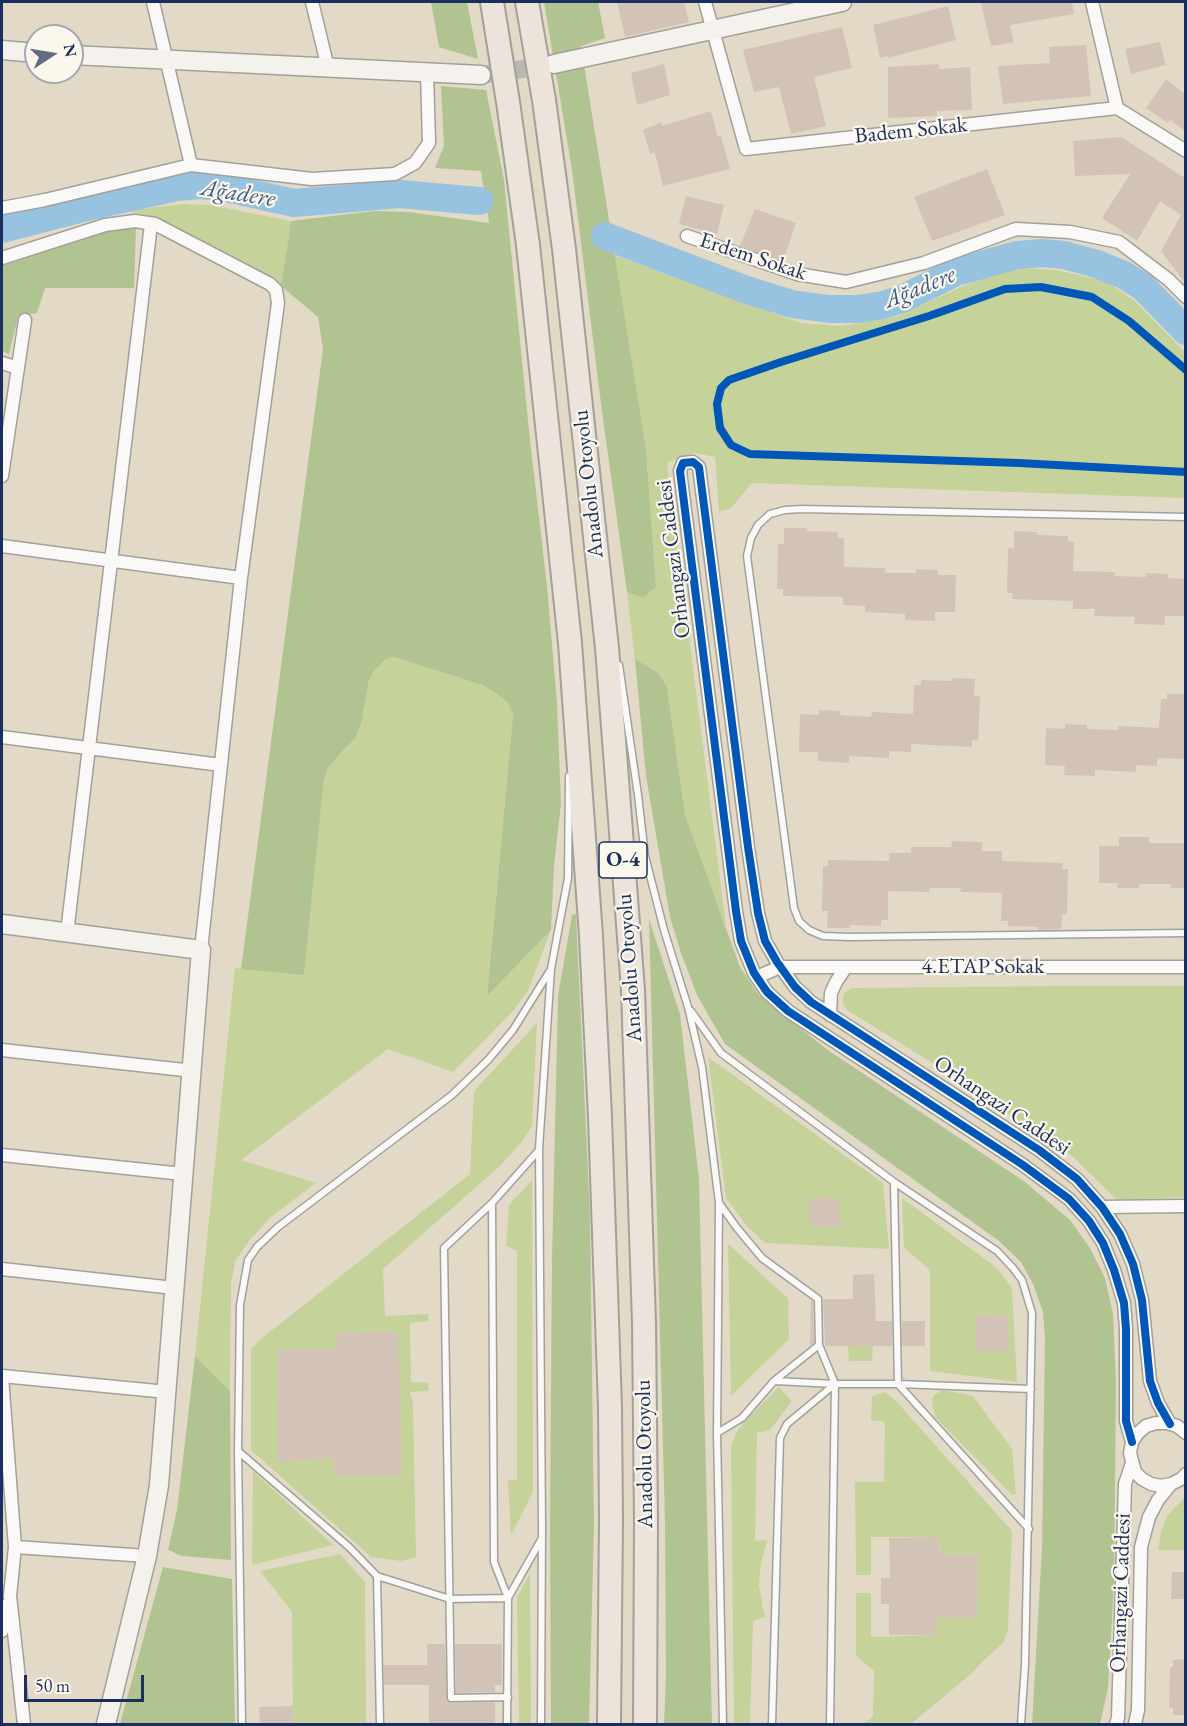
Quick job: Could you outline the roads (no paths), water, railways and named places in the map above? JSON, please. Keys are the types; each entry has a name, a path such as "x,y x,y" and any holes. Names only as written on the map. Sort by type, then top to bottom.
{"highway":[{"name":"Anadolu Otoyolu","path":"492,2 528,245 570,643 591,936 607,1300 611,1520 609,1725"},
{"name":"Anadolu Otoyolu","path":"526,2 544,100 578,377 607,648 633,990 644,1323 645,1725"}],"street":[{"path":"153,2 191,165"},
{"path":"312,2 328,68"},
{"path":"705,2 713,30"},
{"path":"554,64 836,2"},
{"path":"1092,2 1117,108 1185,151"},
{"name":"Badem Sokak","path":"713,30 746,149 1117,108"},
{"path":"2,50 24,52"},
{"path":"84,56 481,75"},
{"path":"2,208 191,165 312,179 395,174 415,163 429,142 427,72"},
{"path":"2,258 105,225 135,221 151,224 270,284 276,290 278,303 241,578 201,950 159,1485 147,1556 106,1725"},
{"path":"67,933 151,224"},
{"name":"Erdem Sokak","path":"687,236 797,274 846,282 924,263 1016,229 1070,232 1119,242 1169,280 1185,297"},
{"path":"2,476 25,320"},
{"path":"2,363 18,368"},
{"name":"Orhangazi Caddesi","path":"1117,1722 1125,1484 1132,1463 1130,1453 1132,1442 1126,1421 1124,1304 1114,1270 1103,1243 1089,1221 1069,1199 1023,1165 788,1011 767,992 757,977 741,941 735,911 680,471 683,463 693,462 699,467 746,836 765,941 795,987 811,1002 1039,1150 1077,1179 1102,1207 1120,1234 1133,1264 1142,1300 1150,1381 1158,1403 1170,1424"},
{"path":"2,546 241,578"},
{"path":"2,737 221,765"},
{"path":"2,924 201,950"},
{"path":"757,977 780,967"},
{"name":"4.ETAP Sokak","path":"780,967 1185,967"},
{"path":"830,1015 831,993 846,967"},
{"path":"2,1050 193,1071"},
{"path":"2,1155 183,1174"},
{"path":"1102,1207 1185,1206"},
{"path":"2,1269 174,1288"},
{"path":"24,1725 7,1575 15,1547 2,1377 167,1392"},
{"path":"1132,1442 1146,1426 1156,1423 1177,1426 1185,1434"},
{"path":"1132,1463 1135,1472 1151,1484 1161,1486 1171,1484"},
{"name":"Orhangazi Caddesi","path":"1135,1725 1138,1710 1141,1547 1149,1517 1158,1500 1171,1484 1185,1474"},
{"path":"15,1547 147,1556"},
{"path":"2,1631 10,1596"}],"lane":[{"path":"578,377 608,586"},
{"path":"1185,517 785,510 770,514 758,525 751,538 747,556 794,908 800,921 809,930 823,936 849,937 1185,933"},
{"path":"569,737 570,643"},
{"path":"618,656 645,856 664,930 688,1007 702,1067 719,1203 717,1433 723,1725"},
{"path":"541,1725 539,1149 551,969 568,878 569,773"},
{"path":"242,1725 238,1451 240,1305 248,1260 257,1247 278,1227 459,1088 488,1060 513,1030 551,969"},
{"path":"688,1007 721,1053 894,1182 997,1251 1022,1280 1032,1313 1029,1530 1021,1725"},
{"path":"508,1697 451,1698 444,1248 492,1203 539,1149"},
{"path":"894,1182 898,1384 1029,1530"},
{"path":"492,1203 494,1562 508,1598 507,1725"},
{"path":"719,1203 762,1258 818,1299 819,1346 835,1384 830,1725"},
{"path":"717,1433 741,1418 774,1381 819,1346"},
{"path":"774,1381 1031,1389"},
{"path":"772,1725 780,1437 787,1424 835,1384"},
{"path":"238,1451 349,1547 377,1576 450,1599 508,1598"},
{"path":"508,1598 542,1537"},
{"path":"377,1576 380,1725"}],"waterway":[{"name":"Ağadere","path":"2,229 95,205 177,187 199,185 222,187 294,203 400,194 479,201"},
{"name":"Ağadere","path":"605,236 747,290 792,304 829,309 858,309 883,305 902,299 956,272 1017,255 1042,253 1064,255 1097,264 1124,275 1143,287 1186,331"}],"tunnel":[{"path":"481,75 550,65"}]}
